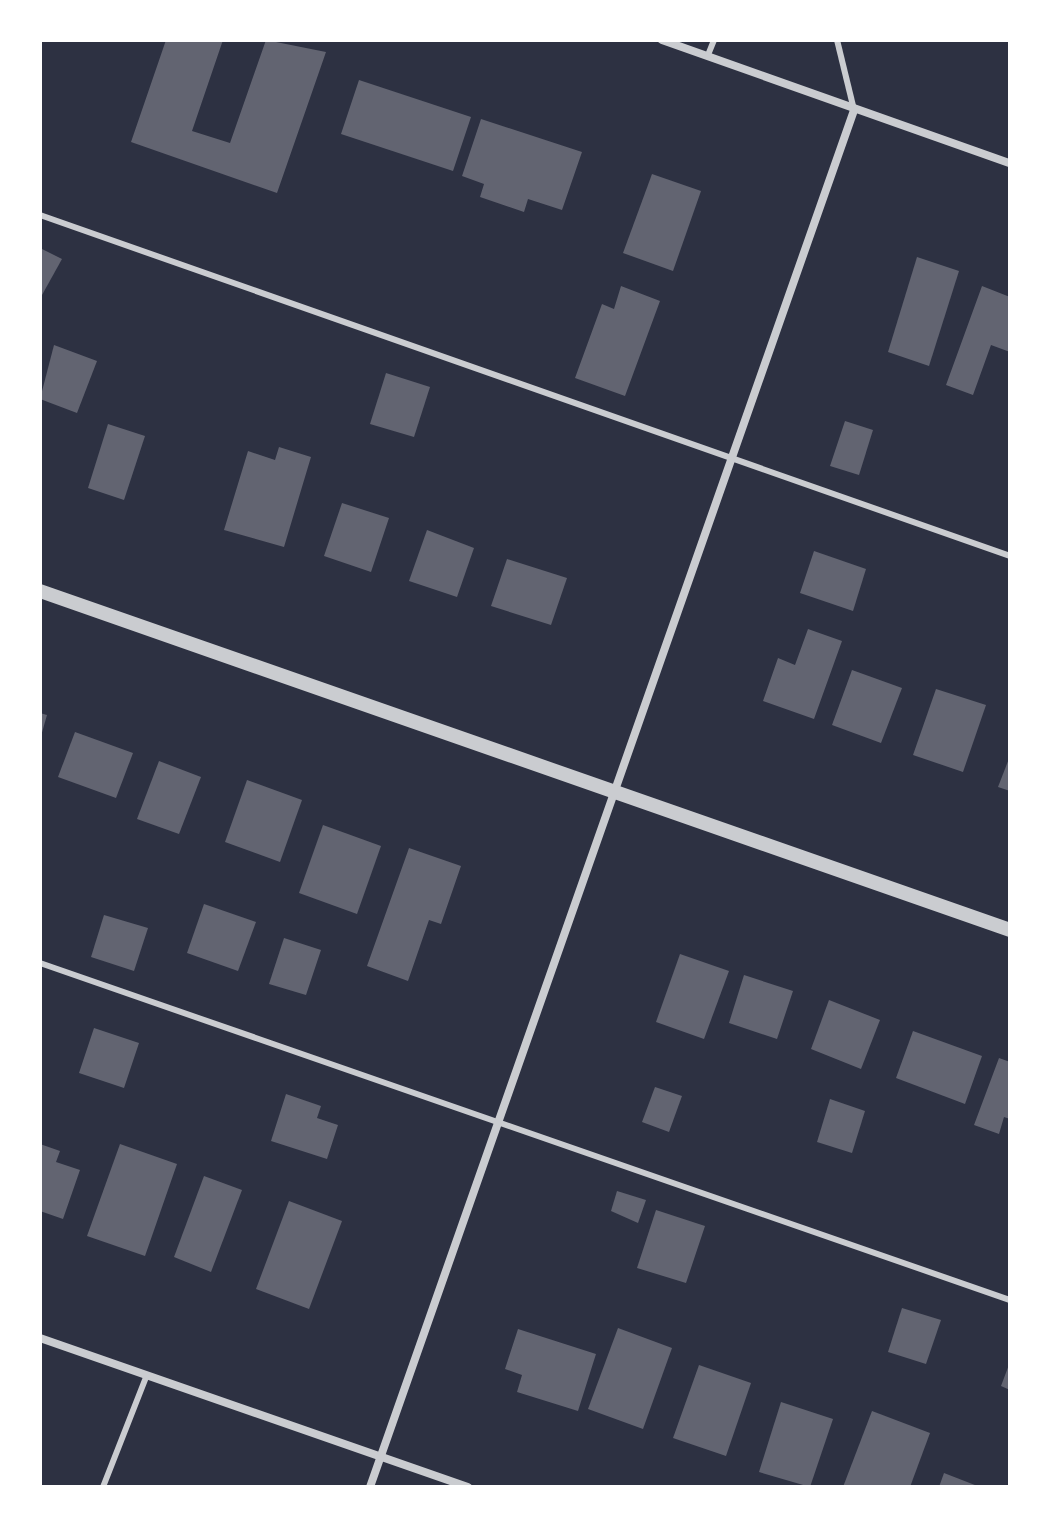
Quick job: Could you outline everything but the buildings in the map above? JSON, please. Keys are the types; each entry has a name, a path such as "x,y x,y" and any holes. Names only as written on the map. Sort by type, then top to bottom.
{"street":[{"path":"662,40 1010,163"},
{"path":"370,1487 854,110"},
{"path":"40,591 1010,930"},
{"path":"40,1338 468,1487"}],"lane":[{"path":"708,55 714,40"},
{"path":"837,40 854,110"},
{"path":"40,215 1010,556"},
{"path":"40,963 1010,1300"},
{"path":"103,1487 147,1375"}]}
